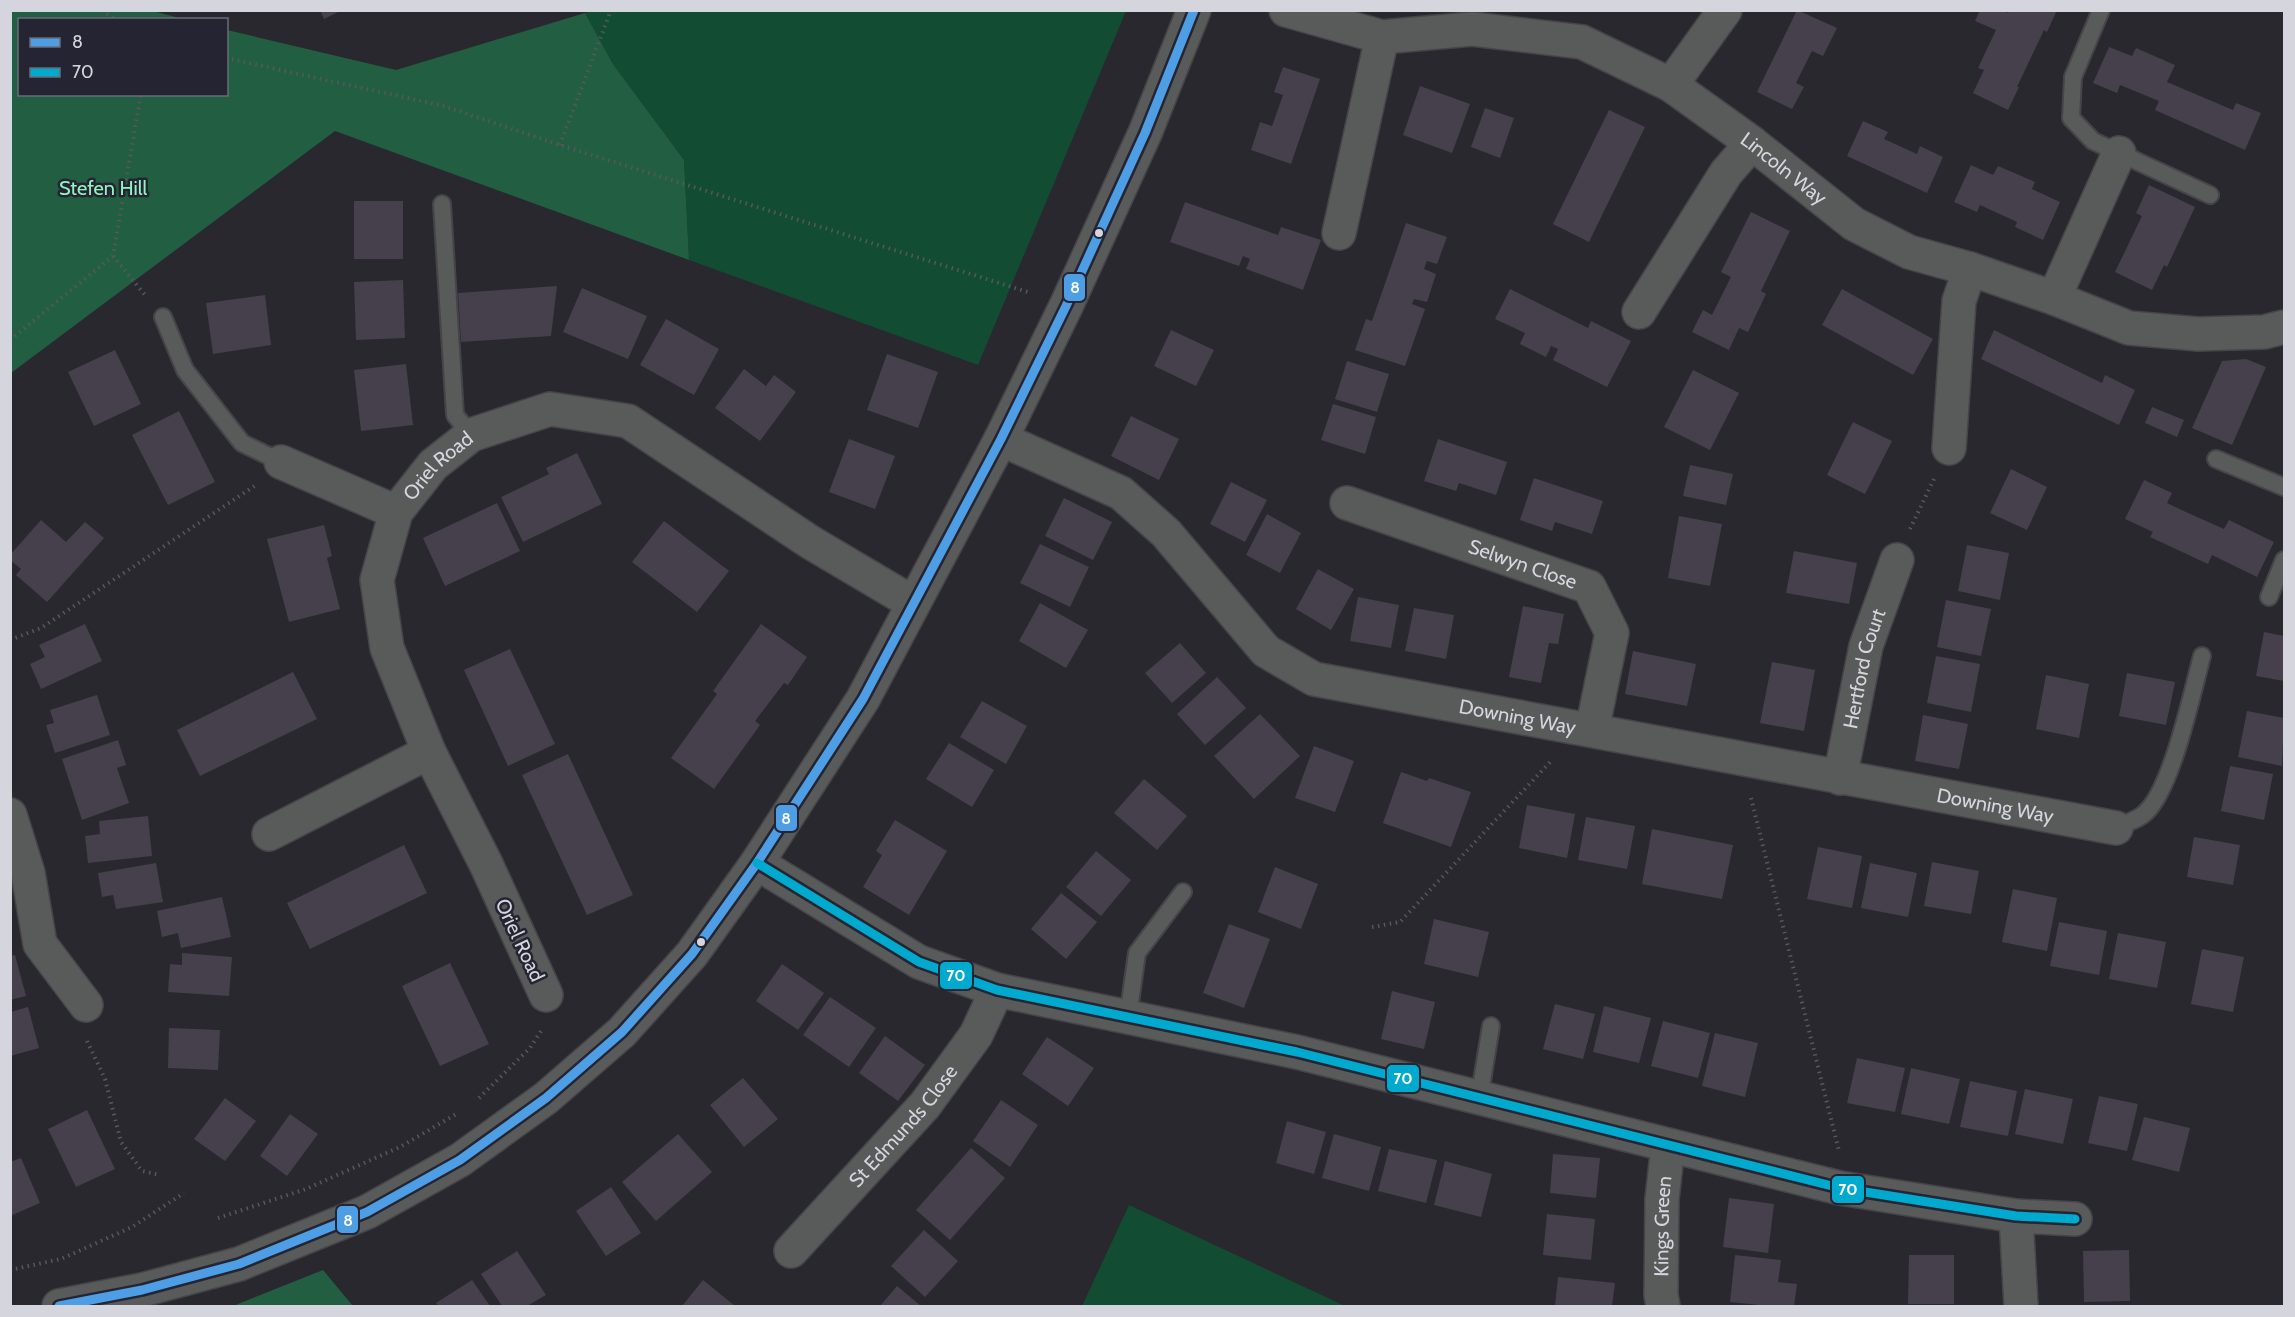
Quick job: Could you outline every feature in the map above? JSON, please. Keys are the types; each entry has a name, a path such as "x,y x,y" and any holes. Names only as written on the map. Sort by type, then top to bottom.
{"street":[{"path":"59,1306 142,1290 238,1264 367,1212 460,1160 546,1098 622,1032 692,954 757,863 863,699 1001,439 1067,304 1145,133 1194,10"},
{"name":"Lincoln Way","path":"1286,10 1382,38 1472,20 1582,42 1671,85 1752,143 1854,224 1909,252 2054,298 2128,328 2198,334 2264,332 2284,327"},
{"path":"1671,85 1725,10"},
{"path":"1339,233 1382,38"},
{"path":"1639,312 1726,173 1752,143"},
{"path":"2054,298 2119,153"},
{"path":"1949,448 1959,301 1970,270"},
{"name":"Oriel Road","path":"546,995 486,864 429,752 387,648 377,580 396,512 433,465 471,435 550,409 628,421 810,542 913,603"},
{"name":"Downing Way","path":"1001,439 1121,493 1166,533 1266,651 1314,679 2116,828"},
{"path":"281,462 396,512"},
{"name":"Selwyn Close","path":"1347,503 1588,587 1612,633 1592,730"},
{"name":"Hertford Court","path":"1840,778 1866,646 1897,560"},
{"path":"269,834 429,752"},
{"path":"10,815 28,873 40,944 86,1005"},
{"path":"757,863 919,962 997,990 1297,1052 1840,1188 2016,1216 2075,1219"},
{"name":"St Edmunds Close","path":"791,1251 925,1105 976,1035 997,990"},
{"name":"Kings Green","path":"1663,1306 1661,1295 1662,1199 1668,1146"},
{"path":"2016,1216 2021,1306"}],"lane":[{"path":"2101,10 2073,77 2071,118 2093,141 2210,195"},
{"path":"442,204 455,415 471,435"},
{"path":"163,317 184,370 242,443 281,462"},
{"path":"2216,459 2284,487"},
{"path":"2269,597 2284,560"},
{"path":"2116,828 2144,814 2156,801 2173,759 2202,656"},
{"path":"1128,1017 1137,953 1183,892"},
{"path":"1479,1099 1491,1026"}],"path":[{"path":"560,145 611,10"},
{"path":"228,58 444,106 560,145 1067,304"},
{"path":"10,340 113,256 141,96"},
{"path":"1897,560 1949,448"},
{"path":"10,640 41,628 271,474 281,462"},
{"path":"1372,927 1400,922 1552,759 1559,724"},
{"path":"1754,761 1749,790 1839,1152 1840,1188"},
{"path":"473,1104 530,1048 555,1011 546,995"},
{"path":"86,1005 83,1030 105,1079 122,1142 142,1171 160,1175"},
{"path":"218,1218 306,1189 389,1152 464,1109"},
{"path":"10,1270 71,1255 132,1227 184,1193"}],"green space":[{"name":"Stefen Hill","path":"11,10 153,11 179,18 18,18 18,96 228,96 228,30 396,70 585,13 613,64 684,160 689,260 335,131 11,373"},
{"path":"593,10 1126,11 978,365 689,260 684,160 613,64 585,13"},
{"path":"1129,1205 1345,1306 1082,1306"},
{"path":"323,1270 353,1306 233,1306"}],"building":[{"path":"320,10 342,10 324,19"},
{"path":"1797,10 1837,28 1823,56 1812,51 1796,83 1804,87 1792,109 1757,92"},
{"path":"1980,10 2002,10 2008,13 2009,10 2057,10 2047,32 2044,30 2008,110 1973,93 1984,70 1978,68 1996,30 1975,21"},
{"path":"2109,47 2132,56 2136,48 2175,65 2167,82 2233,110 2236,103 2261,113 2245,150 2155,110 2159,101 2120,85 2117,93 2093,83"},
{"path":"1283,67 1320,79 1291,164 1251,150 1260,122 1272,126 1283,95 1274,92"},
{"path":"1420,86 1470,104 1452,153 1403,135"},
{"path":"1485,108 1514,118 1500,158 1471,147"},
{"path":"1609,110 1645,127 1589,242 1553,224"},
{"path":"1863,121 1888,132 1884,139 1917,154 1920,146 1943,157 1927,193 1847,156"},
{"path":"1971,165 1993,175 1998,166 2035,182 2032,189 2060,202 2043,240 2015,227 2017,222 1980,205 1977,212 1954,202"},
{"path":"2149,185 2195,207 2167,267 2164,265 2152,290 2115,272 2142,216 2136,213"},
{"path":"354,201 403,201 403,259 354,259"},
{"path":"1185,202 1278,235 1281,227 1321,240 1303,290 1246,269 1250,259 1243,256 1239,266 1170,242"},
{"path":"1751,212 1790,231 1761,291 1766,294 1748,332 1739,328 1729,350 1692,332 1703,310 1712,315 1731,277 1721,272"},
{"path":"1406,223 1447,237 1437,264 1427,261 1424,269 1436,274 1427,302 1414,299 1412,304 1425,309 1405,366 1355,350 1366,319 1372,321"},
{"path":"403,280 405,338 356,340 354,282"},
{"path":"557,286 551,336 461,342 458,293"},
{"path":"582,288 647,316 628,359 563,332"},
{"path":"1510,289 1588,328 1591,321 1631,341 1607,387 1553,360 1558,349 1551,346 1546,357 1520,344 1525,333 1495,319"},
{"path":"1842,289 1933,339 1913,375 1822,325"},
{"path":"265,295 271,345 213,354 206,303"},
{"path":"666,319 719,349 694,395 640,365"},
{"path":"1171,330 1214,350 1196,386 1154,366"},
{"path":"1994,330 2102,383 2105,375 2135,390 2119,425 1981,359"},
{"path":"115,350 141,404 94,426 68,372"},
{"path":"887,354 938,372 918,428 867,410"},
{"path":"2246,359 2266,367 2232,445 2192,428 2222,361"},
{"path":"1347,361 1389,374 1377,412 1335,399"},
{"path":"406,364 413,425 361,431 354,370"},
{"path":"744,369 766,386 774,375 796,392 760,441 715,408"},
{"path":"1693,370 1739,393 1710,450 1664,427"},
{"path":"1333,404 1376,417 1365,454 1321,440"},
{"path":"2152,407 2184,420 2177,437 2145,423"},
{"path":"179,411 215,482 168,505 132,435"},
{"path":"1131,416 1179,439 1159,480 1111,456"},
{"path":"1853,422 1892,441 1865,494 1827,475"},
{"path":"849,439 895,456 875,509 829,492"},
{"path":"1438,439 1507,462 1496,495 1459,483 1456,491 1424,481"},
{"path":"577,453 602,504 523,542 501,497 549,474 546,468"},
{"path":"1690,465 1733,474 1726,505 1683,496"},
{"path":"2011,469 2047,487 2027,530 1990,513"},
{"path":"1534,478 1603,501 1592,534 1555,522 1552,531 1520,520"},
{"path":"2144,480 2172,493 2167,503 2224,529 2229,520 2274,542 2257,577 2212,555 2208,564 2150,537 2153,532 2125,519"},
{"path":"1231,482 1267,500 1245,542 1210,524"},
{"path":"1064,498 1112,522 1093,560 1045,536"},
{"path":"497,503 520,551 445,586 423,538"},
{"path":"1267,514 1301,533 1280,573 1246,555"},
{"path":"1679,516 1722,524 1710,586 1668,578"},
{"path":"41,520 66,542 85,522 104,538 47,602 16,575 21,569 10,560 10,555"},
{"path":"664,521 729,571 697,612 632,562"},
{"path":"324,525 332,556 327,558 340,609 289,622 267,539"},
{"path":"1040,544 1089,567 1070,607 1020,583"},
{"path":"1967,545 2009,553 2000,600 1958,591"},
{"path":"1794,551 1857,563 1849,604 1786,593"},
{"path":"1318,569 1354,589 1331,630 1296,609"},
{"path":"1358,597 1399,605 1391,648 1350,641"},
{"path":"1946,600 1991,609 1981,656 1937,647"},
{"path":"1040,603 1088,630 1066,668 1019,641"},
{"path":"1523,606 1564,614 1558,644 1549,643 1541,683 1509,677"},
{"path":"1414,608 1454,615 1446,659 1405,651"},
{"path":"85,624 102,661 41,689 30,664 45,657 39,645"},
{"path":"761,624 807,657 788,685 784,683 755,721 760,725 714,789 671,758 717,694 713,691"},
{"path":"2264,632 2284,636 2284,681 2256,676"},
{"path":"1180,643 1206,673 1172,703 1145,673"},
{"path":"510,649 555,744 508,766 464,670"},
{"path":"1633,651 1696,664 1687,706 1625,694"},
{"path":"1936,656 1980,664 1971,712 1927,703"},
{"path":"1772,662 1815,670 1804,731 1760,723"},
{"path":"293,672 317,719 200,776 177,730"},
{"path":"2127,673 2175,682 2166,725 2119,716"},
{"path":"2046,675 2089,684 2079,738 2036,729"},
{"path":"1217,677 1246,708 1205,745 1177,714"},
{"path":"97,695 110,735 55,753 46,725 54,723 50,710"},
{"path":"982,701 1027,726 1006,764 960,737"},
{"path":"2247,711 2284,718 2282,766 2238,757"},
{"path":"1260,714 1300,756 1254,799 1214,756"},
{"path":"1923,715 1968,724 1959,769 1915,761"},
{"path":"118,740 126,765 117,768 129,803 82,820 62,759"},
{"path":"949,743 994,770 972,807 926,779"},
{"path":"1314,746 1354,761 1335,812 1295,798"},
{"path":"568,754 633,895 587,915 522,775"},
{"path":"2230,766 2273,774 2264,820 2221,811"},
{"path":"1401,772 1427,781 1429,778 1471,792 1451,847 1383,823"},
{"path":"1144,779 1187,816 1157,850 1114,813"},
{"path":"1527,805 1575,814 1567,858 1519,848"},
{"path":"148,816 152,856 88,863 85,836 100,834 99,821"},
{"path":"1586,817 1635,826 1627,869 1578,860"},
{"path":"895,820 947,851 909,915 863,887 882,855 876,851"},
{"path":"1652,829 1733,845 1722,899 1642,884"},
{"path":"2194,837 2240,845 2233,885 2187,877"},
{"path":"404,845 427,893 310,949 287,903"},
{"path":"1818,847 1862,856 1852,908 1807,899"},
{"path":"1096,851 1131,880 1101,916 1066,887"},
{"path":"1932,862 1979,871 1971,914 1924,906"},
{"path":"156,863 163,902 116,909 113,895 102,897 98,873"},
{"path":"1870,863 1917,873 1908,917 1861,908"},
{"path":"1275,867 1318,884 1301,929 1258,912"},
{"path":"2013,889 2057,898 2047,951 2002,942"},
{"path":"1061,893 1097,922 1066,959 1031,929"},
{"path":"222,897 231,937 181,948 178,933 162,937 157,911"},
{"path":"1434,919 1489,932 1478,977 1424,964"},
{"path":"2059,922 2107,931 2099,975 2050,966"},
{"path":"1229,924 1270,939 1244,1008 1203,993"},
{"path":"2118,933 2166,942 2157,988 2109,979"},
{"path":"2202,949 2244,957 2233,1012 2191,1004"},
{"path":"182,953 232,957 229,996 168,992 170,964 182,965"},
{"path":"15,955 26,996 10,1000 10,956"},
{"path":"450,963 489,1044 440,1066 402,986"},
{"path":"782,964 824,993 798,1030 756,1001"},
{"path":"1392,991 1435,1002 1424,1049 1381,1039"},
{"path":"830,997 876,1028 849,1067 803,1035"},
{"path":"1555,1004 1595,1014 1583,1059 1543,1049"},
{"path":"1604,1006 1651,1018 1639,1063 1593,1052"},
{"path":"28,1007 39,1048 10,1056 10,1012"},
{"path":"1663,1021 1710,1033 1698,1078 1651,1066"},
{"path":"169,1028 220,1030 218,1070 168,1068"},
{"path":"1715,1033 1758,1043 1745,1097 1702,1086"},
{"path":"885,1036 925,1065 898,1101 859,1073"},
{"path":"1047,1037 1094,1068 1068,1106 1022,1074"},
{"path":"1857,1058 1905,1068 1895,1112 1847,1103"},
{"path":"1911,1068 1960,1079 1949,1124 1901,1114"},
{"path":"743,1078 778,1119 744,1147 710,1105"},
{"path":"1970,1081 2017,1091 2008,1136 1960,1127"},
{"path":"2025,1089 2073,1099 2063,1144 2015,1134"},
{"path":"2099,1096 2138,1104 2127,1151 2088,1143"},
{"path":"225,1098 256,1121 225,1161 194,1139"},
{"path":"1001,1100 1038,1125 1010,1167 973,1141"},
{"path":"87,1110 115,1169 76,1187 48,1129"},
{"path":"290,1114 318,1134 287,1176 260,1156"},
{"path":"2144,1117 2190,1128 2179,1172 2132,1160"},
{"path":"1287,1121 1326,1132 1314,1174 1276,1163"},
{"path":"678,1134 712,1172 656,1221 622,1182"},
{"path":"1334,1134 1381,1147 1369,1191 1322,1178"},
{"path":"971,1148 1005,1178 950,1240 916,1210"},
{"path":"1389,1149 1437,1160 1426,1203 1378,1191"},
{"path":"1553,1154 1600,1158 1596,1198 1550,1193"},
{"path":"21,1158 40,1203 10,1216 10,1162"},
{"path":"1445,1161 1492,1174 1481,1217 1434,1205"},
{"path":"611,1187 641,1233 606,1256 576,1211"},
{"path":"1729,1198 1774,1204 1768,1253 1723,1247"},
{"path":"1547,1214 1595,1219 1591,1260 1543,1255"},
{"path":"924,1230 958,1261 925,1297 891,1266"},
{"path":"2129,1250 2130,1301 2084,1302 2083,1251"},
{"path":"517,1251 546,1295 527,1306 502,1306 481,1274"},
{"path":"1735,1255 1781,1260 1778,1282 1797,1284 1794,1306 1730,1302"},
{"path":"1909,1255 1954,1255 1954,1304 1908,1304"},
{"path":"1558,1277 1615,1283 1612,1306 1555,1306"},
{"path":"472,1280 490,1306 439,1306 436,1303"},
{"path":"703,1280 735,1306 682,1306"},
{"path":"897,1286 921,1306 880,1306"}],"transit line":[{"name":"8","path":"59,1306 142,1290 239,1264 367,1212 460,1160 546,1098 622,1032 692,954 757,863 863,699 1001,439 1067,304 1145,133 1194,10"},
{"name":"70","path":"757,863 919,962 997,990 1297,1052 1840,1188 2016,1216 2075,1219"}]}
